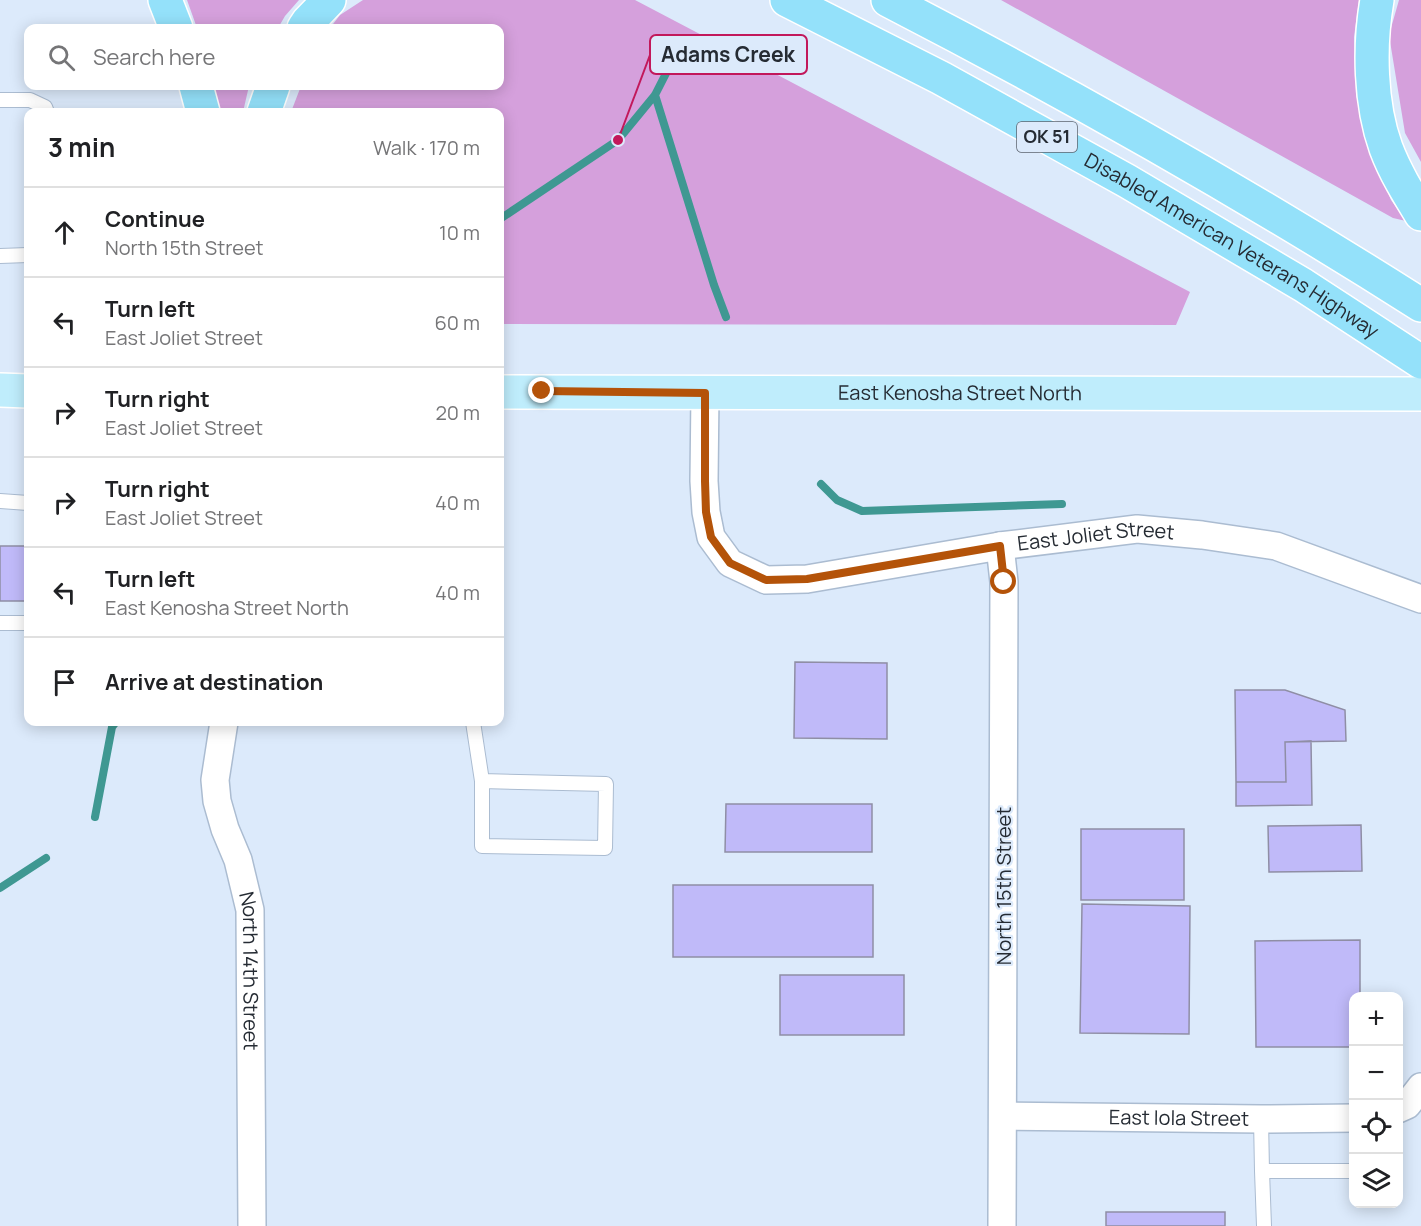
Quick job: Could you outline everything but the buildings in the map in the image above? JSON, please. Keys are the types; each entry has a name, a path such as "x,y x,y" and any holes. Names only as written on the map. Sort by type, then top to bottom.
{"highway":[{"path":"165,0 174,24"},
{"path":"308,24 329,0"},
{"name":"Disabled American Veterans Highway","path":"787,0 940,78 1127,181 1302,285 1421,362"},
{"name":"OK 51","path":"888,0 997,56 1162,149 1421,305"},
{"path":"1377,0 1373,27 1372,74 1377,111 1386,147 1402,183 1421,214"},
{"path":"197,90 202,108"},
{"path":"265,108 272,90"}],"main road":[{"path":"0,390 24,391"},
{"name":"East Kenosha Street North","path":"504,392 1421,394"}],"street":[{"name":"East Joliet Street","path":"705,393 706,512 711,537 730,563 766,580 807,579 1000,546 1137,529 1202,534 1276,546 1421,599"},
{"name":"North 15th Street","path":"1000,546 1004,582 1002,1226"},
{"name":"North 14th Street","path":"223,726 215,780 217,801 225,829 238,860 250,910 252,1226"},
{"path":"1403,1107 1421,1087"},
{"name":"East Iola Street","path":"1003,1116 1349,1118"}],"lane":[{"path":"0,100 30,100 45,108"},
{"path":"0,256 24,255"},
{"path":"0,501 24,503"},
{"path":"0,623 24,623"},
{"path":"474,726 482,782 482,846 605,848 606,784 482,782"},
{"path":"1261,1119 1264,1226"},
{"path":"1262,1171 1349,1172"}],"shaded area":[{"path":"187,0 299,0 280,24 196,24"},
{"path":"363,0 635,0 1190,292 1176,325 504,324 504,108 293,108 299,90 504,90 504,24 333,24 340,15"},
{"path":"1001,0 1359,0 1354,37 1356,95 1371,149 1391,200 1406,221 1393,218"},
{"path":"1399,0 1421,0 1421,162 1405,133 1389,35"},
{"path":"215,90 248,90 244,108 218,108"}],"waterway":[{"path":"504,216 618,140 655,95 683,40"},
{"path":"655,95 726,317"},
{"path":"821,484 837,500 862,511 1062,504"},
{"path":"95,817 113,726"},
{"path":"0,888 46,858"}],"place":[{"name":"Adams Creek","path":"618,140"}],"route":[{"path":"542,391 705,393 706,512 711,537 730,563 766,580 807,579 1000,546 1004,582"}]}
